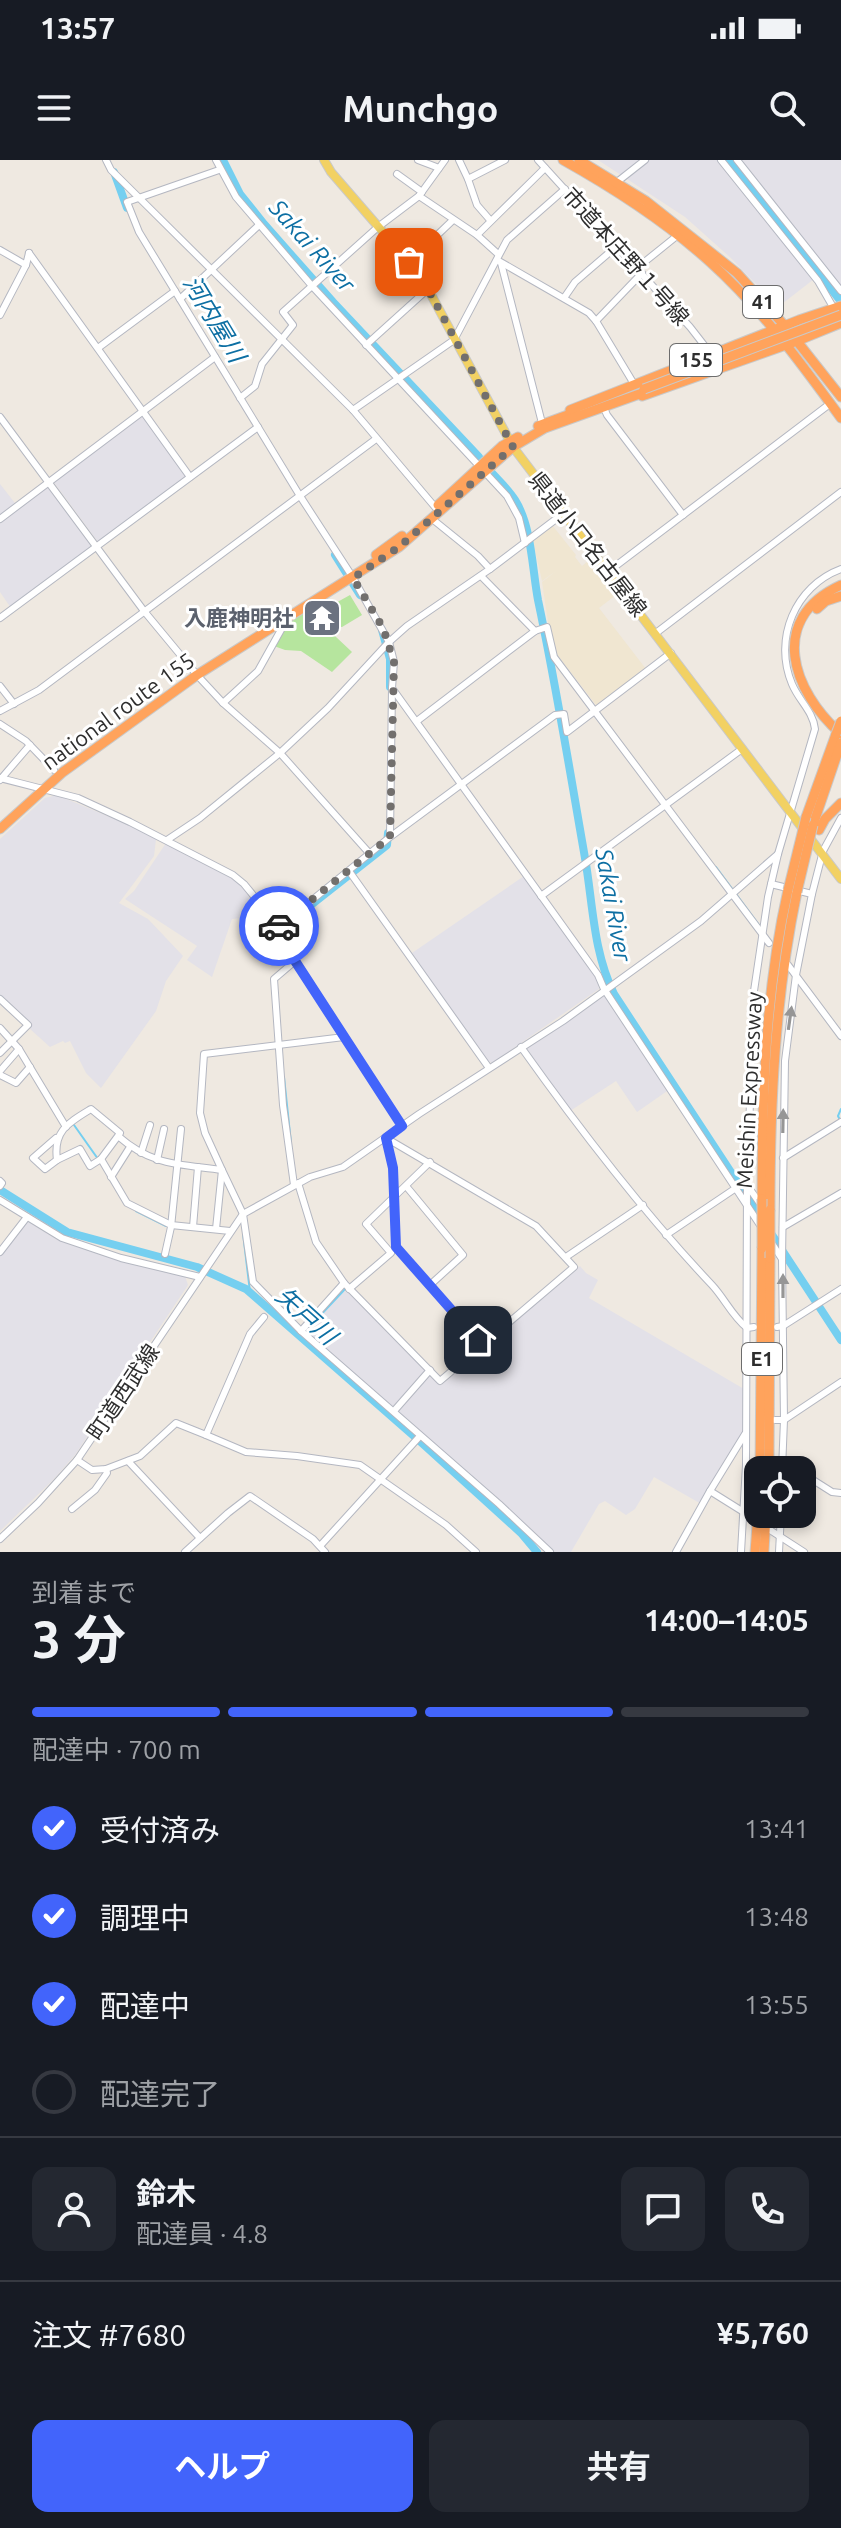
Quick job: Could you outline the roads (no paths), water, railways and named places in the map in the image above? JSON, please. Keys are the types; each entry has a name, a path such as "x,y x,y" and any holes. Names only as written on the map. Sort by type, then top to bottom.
{"highway":[{"name":"41","path":"563,160 618,192 678,235 722,274 774,330 792,343 841,396"},
{"name":"41","path":"579,160 672,220 737,273 785,326 792,343 836,405 841,418"},
{"name":"155","path":"553,419 634,384 837,306"},
{"name":"155","path":"619,402 647,395 792,343 841,319"},
{"name":"national route 155","path":"351,575 398,540 511,444 542,423 644,391 841,319"},
{"name":"national route 155","path":"511,444 644,391"},
{"name":"national route 155","path":"0,829 43,789 197,675 399,547 482,469"},
{"path":"839,727 810,700 798,676 795,657 796,637 807,612 823,595 841,585"},
{"path":"839,727 811,692 803,673 800,653 810,618 826,601 841,596"},
{"name":"Meishin Expressway","path":"760,1456 762,1199 772,1026 792,891 813,824 826,759 839,727"},
{"name":"Meishin Expressway","path":"792,891 801,870 839,727"},
{"path":"813,824 825,819 841,803"},
{"name":"Meishin Expressway","path":"767,1124 770,1210 769,1456"},
{"path":"752,1528 755,1552"},
{"path":"764,1552 765,1528"}],"main road":[{"name":"県道小口名古屋線","path":"324,160 428,289 511,444 841,879"}],"street":[{"path":"106,160 111,170 353,410 435,507"},
{"path":"216,160 236,197 259,225 513,504 525,543"},
{"path":"418,160 439,168"},
{"path":"240,398 255,386 262,364 293,325 283,312 378,227 420,194 445,160"},
{"path":"459,160 477,205 490,220"},
{"path":"468,179 505,160"},
{"name":"市道本庄野１号線","path":"538,160 640,270 711,355"},
{"path":"617,182 645,160"},
{"path":"721,160 837,306"},
{"path":"737,160 841,291"},
{"path":"477,235 545,168"},
{"path":"219,170 127,202 137,229 351,575 389,642 394,662 390,837"},
{"path":"397,174 453,220 477,235 499,259 589,313 634,384"},
{"path":"353,410 454,340 507,240 565,189"},
{"path":"409,262 453,220"},
{"path":"180,299 259,225"},
{"path":"596,321 640,270 678,235"},
{"path":"564,298 575,282 617,246"},
{"path":"0,250 26,265"},
{"path":"0,315 29,253 190,477"},
{"path":"499,259 542,423"},
{"path":"366,345 428,289"},
{"path":"98,348 175,291"},
{"path":"0,519 215,357"},
{"path":"609,571 836,405"},
{"path":"604,408 683,515"},
{"path":"0,417 144,611 197,675 223,703 280,753 370,854"},
{"path":"0,618 258,427"},
{"path":"0,711 39,690 376,439"},
{"path":"656,633 841,492"},
{"path":"166,840 200,818 280,753 407,626 481,576 564,513"},
{"path":"431,518 490,569"},
{"path":"747,1456 750,1328 747,1185 754,991 771,884 815,729 814,719 789,675 786,637 791,618 804,596 815,583 841,569"},
{"path":"481,576 541,629 554,657 769,943"},
{"path":"223,703 258,671 282,628 279,621"},
{"path":"417,721 541,629"},
{"path":"275,930 390,837 555,715 564,714 567,732 671,653"},
{"path":"0,686 15,704"},
{"path":"392,688 598,975 604,989 782,1259"},
{"path":"0,724 30,745 54,770"},
{"path":"30,745 1,779 83,800 239,879 402,1126"},
{"path":"541,896 742,749"},
{"path":"782,1456 780,1326 785,1061 796,975 821,854 841,818"},
{"path":"243,1214 310,1177 343,1167 563,1021 701,921 778,854"},
{"path":"349,871 489,1068"},
{"path":"771,884 812,894"},
{"path":"295,961 274,979 283,1105 296,1184 316,1242 347,1286 440,1381 574,1267 536,1226 386,1138"},
{"path":"788,965 838,1026 841,1036"},
{"path":"0,999 28,1025 0,1053"},
{"path":"0,1028 19,1049 66,1126"},
{"path":"344,1037 204,1054 200,1113 205,1133 243,1214 253,1282 301,1331 550,1552"},
{"path":"521,1047 583,1135 666,1235 720,1293 738,1320 750,1328"},
{"path":"19,1049 0,1073 16,1083 30,1067"},
{"path":"91,1109 120,1133 101,1159 90,1166 80,1149 45,1169 33,1158 66,1126 91,1109"},
{"path":"783,1158 841,1122"},
{"path":"141,1153 150,1125"},
{"path":"157,1160 164,1129"},
{"path":"165,1254 181,1129"},
{"path":"118,1136 130,1147 157,1160 222,1170"},
{"path":"56,1138 56,1161"},
{"path":"386,1138 393,1168 396,1247 483,1345"},
{"path":"111,1177 130,1147"},
{"path":"101,1159 127,1203 171,1226 230,1232"},
{"path":"301,1331 347,1286 391,1253 366,1224 430,1162"},
{"path":"193,1227 198,1167"},
{"path":"216,1229 222,1170"},
{"path":"747,1185 783,1232"},
{"path":"406,1186 463,1255 430,1285"},
{"path":"666,1235 736,1188"},
{"path":"783,1232 841,1193"},
{"path":"0,1200 59,1237 126,1259 203,1272"},
{"path":"566,1257 643,1205"},
{"name":"町道西武線","path":"0,1539 57,1484 77,1460 243,1214"},
{"path":"0,1252 27,1217"},
{"path":"780,1326 841,1289"},
{"path":"206,1435 250,1334 264,1317"},
{"path":"394,1411 430,1370"},
{"path":"775,1420 784,1420 841,1382"},
{"path":"746,1418 756,1419"},
{"path":"77,1460 92,1470 106,1469 128,1461 140,1456 176,1423 246,1452 354,1463 382,1479 460,1535 476,1552"},
{"path":"676,1552 745,1434"},
{"path":"185,1552 250,1496 292,1523 323,1549 420,1436"},
{"path":"128,1461 200,1538"},
{"path":"72,1509 95,1490 107,1473 106,1469"},
{"path":"816,1482 832,1492 841,1493"},
{"path":"710,1491 744,1510"},
{"path":"741,1552 747,1528"},
{"path":"779,1552 780,1528"},
{"path":"770,1530 804,1552"}],"waterway":[{"name":"Sakai River","path":"223,160 240,194 264,224 479,457"},
{"path":"730,160 839,299"},
{"name":"河内屋川","path":"114,172 127,208"},
{"name":"Sakai River","path":"491,472 515,500 528,535 595,927 607,978 614,994 841,1340"},
{"name":"河内屋川","path":"335,555 360,595"},
{"name":"河内屋川","path":"382,630 390,659 390,687"},
{"name":"河内屋川","path":"307,908 387,845 388,833"},
{"path":"716,867 759,925"},
{"path":"284,1077 291,1143"},
{"path":"839,1118 841,1109"},
{"path":"74,1125 98,1159"},
{"name":"矢戸川","path":"0,1190 67,1232 197,1267 246,1289 423,1444 521,1533 537,1552"},
{"path":"136,1211 166,1226"},
{"path":"243,1233 250,1292"},
{"path":"300,1337 346,1288"}],"place":[{"name":"入鹿神明社","path":"322,618"}]}
